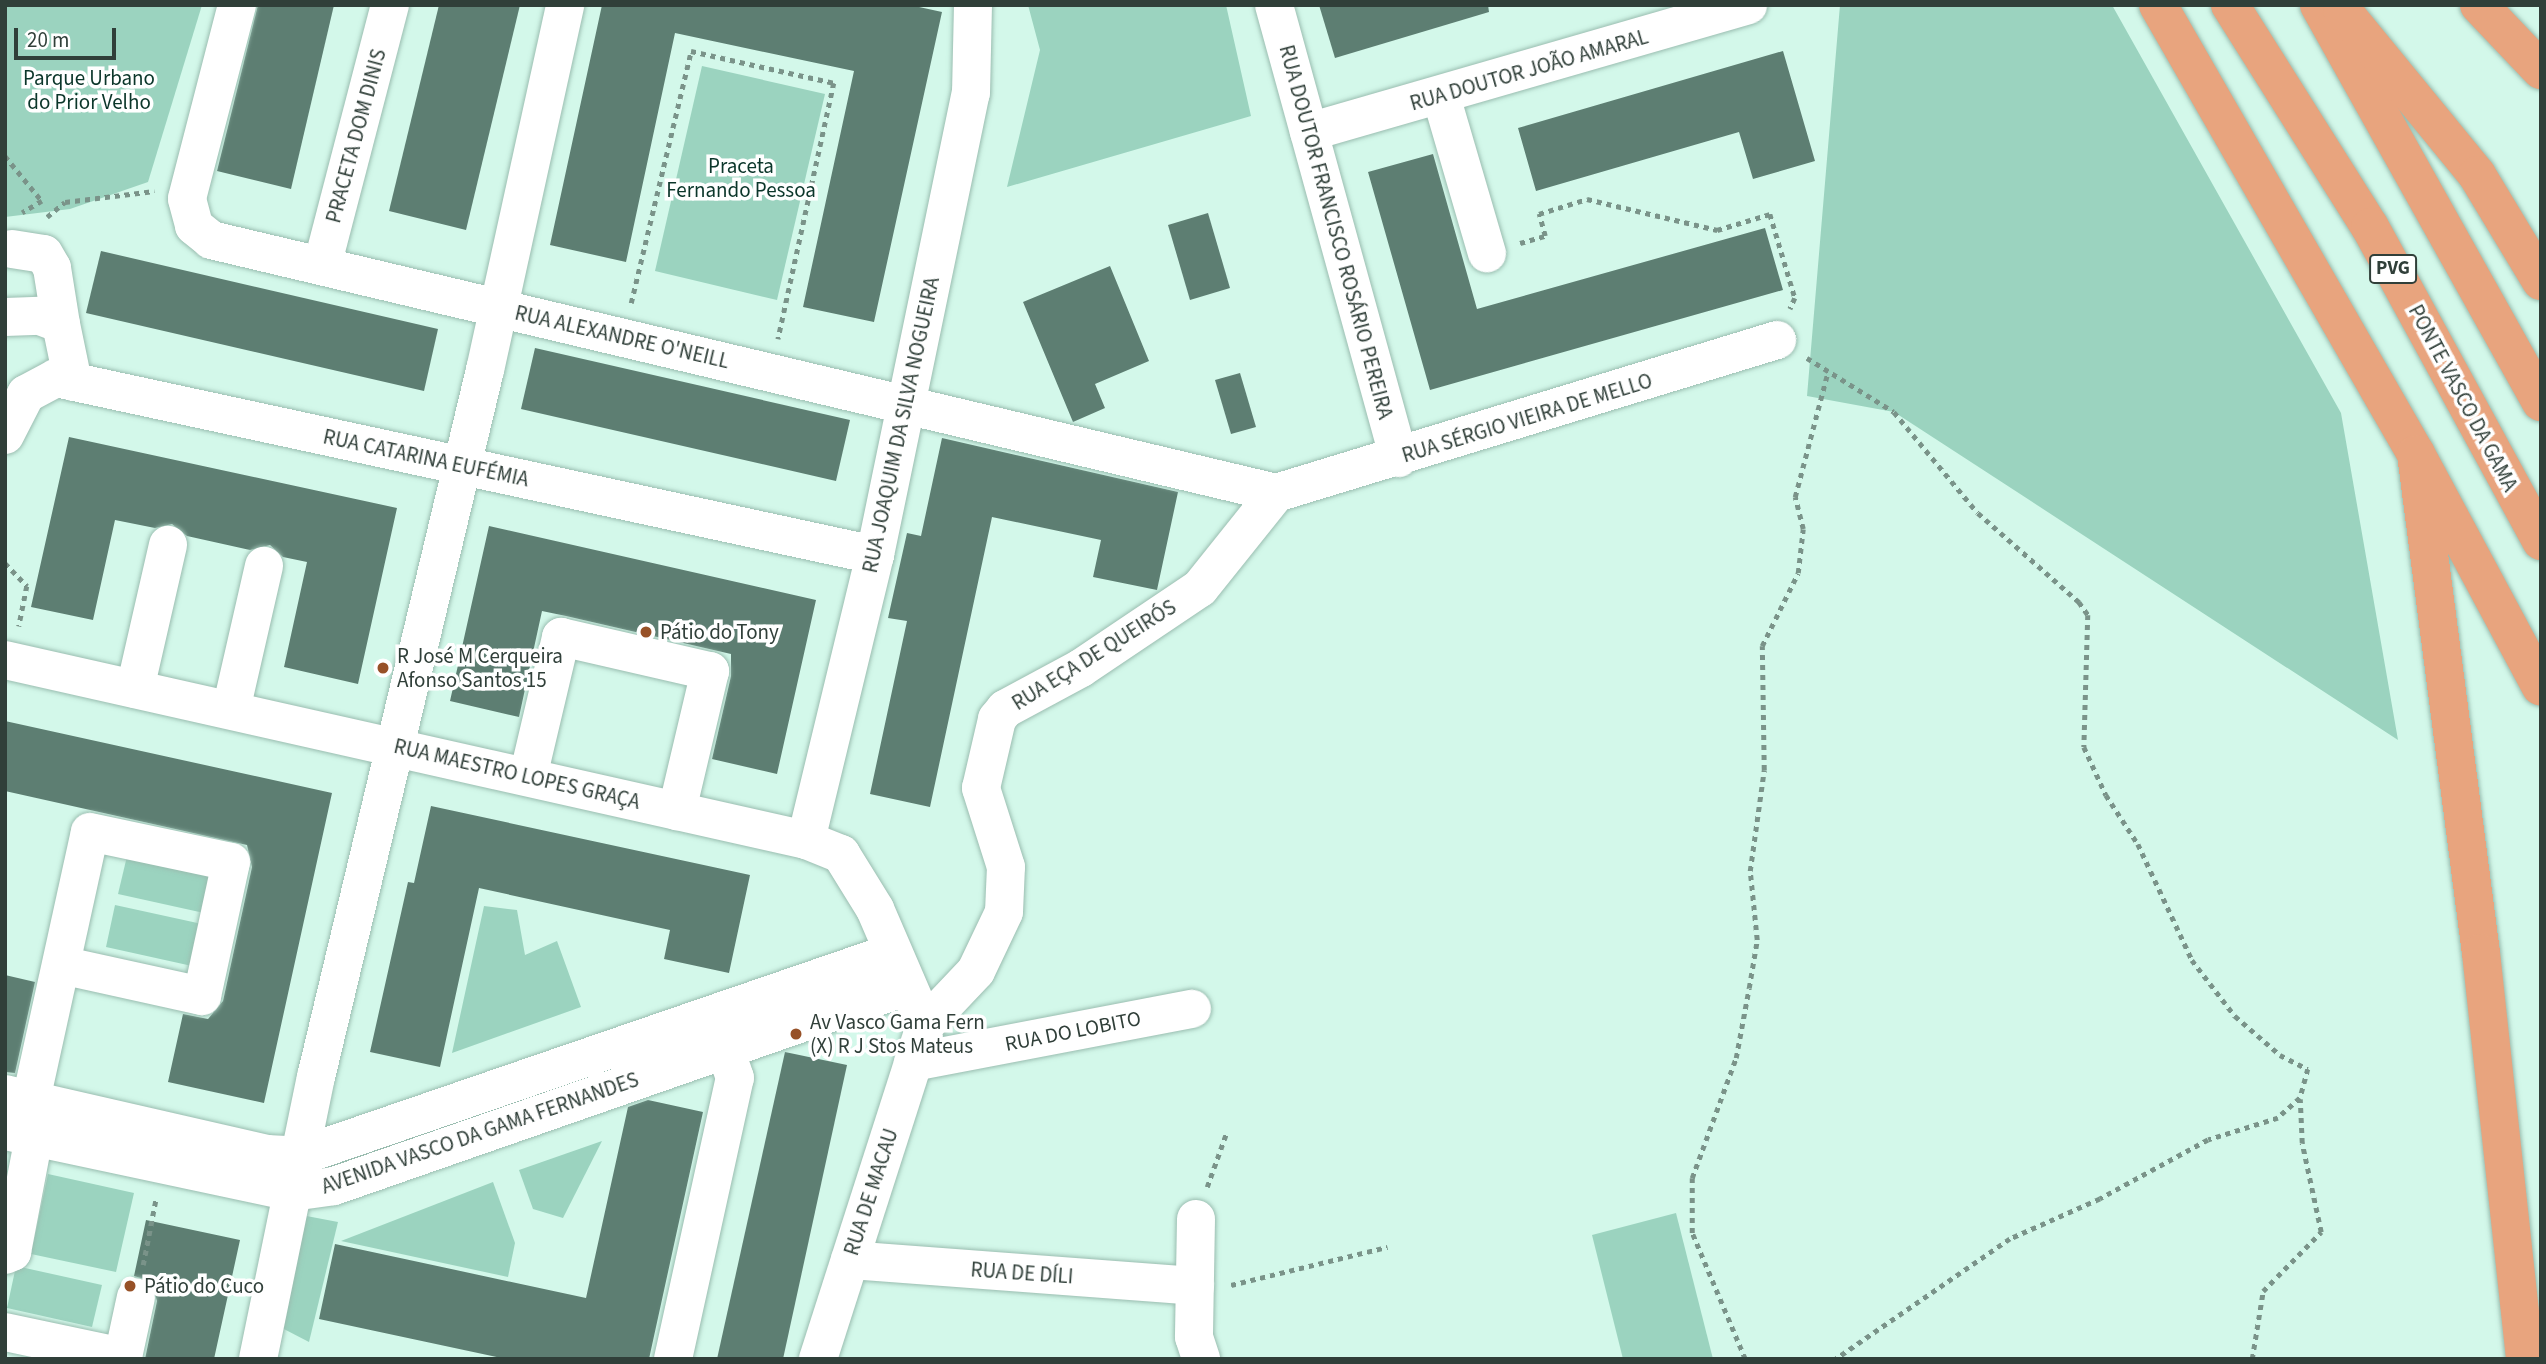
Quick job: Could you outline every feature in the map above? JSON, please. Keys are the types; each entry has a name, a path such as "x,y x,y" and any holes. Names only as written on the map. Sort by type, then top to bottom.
{"highway":[{"path":"2158,5 2416,454 2541,687"},
{"name":"PONTE VASCO DA GAMA","path":"2230,5 2370,227 2541,541"},
{"path":"2319,5 2541,402"},
{"path":"2337,5 2477,175 2541,281"},
{"path":"2479,5 2541,70"},
{"path":"2416,454 2481,953 2525,1359"}],"street":[{"name":"RUA ALEXANDRE O'NEILL","path":"237,5 189,187 190,216 201,234 322,266 1276,493"},
{"name":"PRACETA DOM DINIS","path":"322,266 390,5"},
{"path":"266,1357 296,1174 498,308 565,5"},
{"name":"RUA DOUTOR FRANCISCO ROSÁRIO PEREIRA","path":"1274,5 1399,458"},
{"name":"RUA DOUTOR JOÃO AMARAL","path":"1309,132 1441,96 1748,5"},
{"name":"RUA JOAQUIM DA SILVA NOGUEIRA","path":"806,840 875,555 971,93 972,6"},
{"path":"1441,96 1487,253"},
{"path":"23,241 52,268 74,382"},
{"path":"5,317 40,316 61,324"},
{"name":"RUA SÉRGIO VIEIRA DE MELLO","path":"1276,493 1399,458 1777,340"},
{"name":"RUA CATARINA EUFÉMIA","path":"5,435 26,394 56,378 875,555"},
{"name":"RUA EÇA DE QUEIRÓS","path":"925,1025 976,971 1003,912 1006,867 981,788 1001,713 1080,668 1200,587 1276,493"},
{"path":"135,689 168,545"},
{"path":"231,710 264,566"},
{"path":"528,777 561,637 710,671 677,811"},
{"name":"RUA MAESTRO LOPES GRAÇA","path":"5,660 806,840 841,854 875,909 898,970 925,1025"},
{"path":"18,1097 61,965 90,832 230,862 202,996 61,965"},
{"name":"AVENIDA VASCO DA GAMA FERNANDES","path":"296,1174 898,970"},
{"name":"AVENIDA VASCO DA GAMA FERNANDES","path":"20,1134 163,1165 296,1174 334,1186 725,1049 898,970"},
{"name":"RUA DO LOBITO","path":"913,1062 1192,1009"},
{"name":"RUA DE MACAU","path":"818,1359 925,1025"},
{"path":"673,1359 735,1078 725,1049"},
{"name":"AVENIDA VASCO DA GAMA FERNANDES","path":"18,1097 267,1154 296,1174"},
{"path":"5,1255 12,1252 20,1134"},
{"path":"1196,1219 1194,1337 1201,1359"},
{"name":"RUA DE DÍLI","path":"850,1260 1195,1286"},
{"path":"5,1332 123,1357 136,1297"}],"path":[{"path":"623,338 691,51 834,83 771,372"},
{"path":"5,156 43,201 23,241"},
{"path":"23,241 41,230 45,219 65,202 189,187"},
{"path":"1487,253 1545,236 1539,214 1587,199 1717,230 1770,214 1795,298 1777,340 1894,412 1978,513 2041,565 2088,615 2084,747 2119,818 2138,844 2192,960 2235,1016 2280,1055 2308,1069 2300,1098 2302,1143 2321,1232 2263,1291 2252,1359"},
{"path":"1745,1359 1692,1233 1692,1178 1736,1058 1751,976 1757,940 1750,871 1764,770 1762,646 1798,573 1803,529 1795,497 1828,371"},
{"path":"5,563 27,586"},
{"path":"1836,1359 2010,1239 2100,1199 2208,1140 2278,1118 2300,1098"},
{"path":"1196,1219 1227,1132"},
{"path":"136,1297 163,1165"},
{"path":"1195,1286 1218,1287 1387,1247"}],"green space":[{"name":"Parque Urbano do Prior Velho","path":"5,5 202,5 148,182 70,209 5,217"},
{"path":"1028,5 1226,5 1251,116 1007,187 1040,50"},
{"path":"1840,5 2112,5 2341,413 2398,740 1894,412 1807,396"},
{"name":"Praceta Fernando Pessoa","path":"702,66 825,94 777,300 655,271"},
{"path":"128,852 214,871 204,913 118,894"},
{"path":"115,905 202,924 192,966 106,947"},
{"path":"484,906 517,910 525,955 557,941 581,1007 452,1053"},
{"path":"602,1141 563,1218 533,1209 519,1170"},
{"path":"48,1174 134,1193 116,1272 31,1254"},
{"path":"493,1182 515,1243 508,1277 341,1241"},
{"path":"1676,1213 1713,1359 1623,1359 1592,1235"},
{"path":"296,1214 338,1222 309,1342 280,1327"},
{"path":"16,1266 102,1285 92,1327 7,1308"}],"building":[{"path":"258,5 334,5 291,189 217,171"},
{"path":"439,5 520,5 466,230 389,211"},
{"path":"602,5 910,5 942,12 874,322 803,307 854,71 675,33 626,262 550,245"},
{"path":"1319,5 1488,5 1489,12 1335,58"},
{"path":"1783,51 1815,161 1753,179 1739,132 1536,191 1518,128"},
{"path":"1433,154 1477,309 1765,228 1783,290 1430,390 1368,172"},
{"path":"1208,213 1230,288 1190,300 1168,225"},
{"path":"101,251 438,329 424,391 86,313"},
{"path":"1110,266 1149,361 1095,384 1105,408 1073,422 1023,302"},
{"path":"535,348 850,420 836,481 521,409"},
{"path":"1240,373 1256,427 1231,434 1215,380"},
{"path":"69,437 397,508 358,684 284,667 307,562 283,557 270,545 250,550 187,536 172,524 155,528 115,520 93,620 31,607"},
{"path":"942,438 1178,492 1157,590 1093,577 1101,540 992,517 930,807 870,794 907,621 888,618 907,533 921,536"},
{"path":"489,526 816,600 777,774 712,759 731,676 731,654 566,616 542,611 519,717 450,701"},
{"path":"5,721 332,793 264,1103 168,1082 183,1014 208,1019 223,1001 252,867 247,845 5,791"},
{"path":"431,806 750,875 729,973 664,959 670,930 479,888 440,1067 370,1052 408,882 414,883"},
{"path":"5,975 35,982 15,1073 5,1072"},
{"path":"785,1052 847,1065 783,1359 717,1359"},
{"path":"648,1100 703,1112 649,1359 506,1359 319,1319 335,1244 586,1298 628,1107"},
{"path":"146,1220 240,1240 214,1359 145,1359 157,1301 151,1281 134,1276"}],"place":[{"name":"Pátio do Tony","path":"646,632"},
{"name":"R José M Cerqueira Afonso Santos 15","path":"383,668"},
{"name":"Av Vasco Gama Fern (X) R J Stos Mateus","path":"796,1034"},
{"name":"Pátio do Cuco","path":"130,1286"}]}
